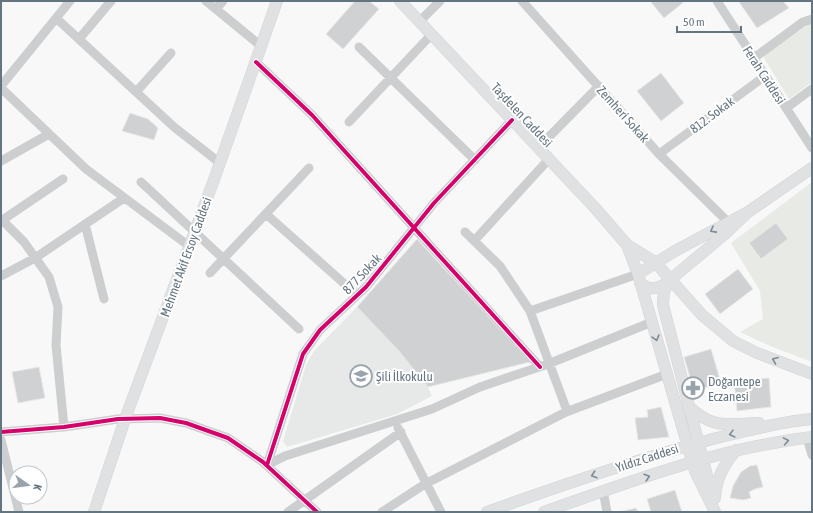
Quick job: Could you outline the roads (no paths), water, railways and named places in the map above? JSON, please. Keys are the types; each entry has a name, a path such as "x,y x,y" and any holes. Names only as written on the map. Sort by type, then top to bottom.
{"main road":[{"name":"Mehmet Akif Ersoy Caddesi","path":"94,512 125,419 190,246 277,1"},
{"name":"Taşdelen Caddesi","path":"400,1 549,159 627,245"},
{"path":"639,278 655,262 748,212 812,168"},
{"path":"639,278 650,288 658,288 669,281 725,234 748,212"},
{"path":"627,245 655,262 669,281 702,315 733,341 757,353 812,374"},
{"path":"627,245 639,278 687,445 697,460 715,509"},
{"path":"669,281 663,296 663,305 698,443 697,460"},
{"path":"688,406 700,417 714,423 807,420"},
{"name":"Yıldız Caddesi","path":"487,512 562,485 687,445 758,428 807,420"},
{"name":"Yıldız Caddesi","path":"544,512 603,490 697,460 736,450 809,437"},
{"path":"715,509 715,487 719,475 724,465 736,450"}],"street":[{"path":"70,1 1,87 86,169 190,246"},
{"path":"79,39 111,1"},
{"path":"206,1 261,46"},
{"path":"216,9 223,1"},
{"path":"419,22 440,1"},
{"name":"Zemheri Sokak","path":"522,1 659,154 728,222"},
{"name":"Ferah Caddesi","path":"717,1 812,148"},
{"path":"56,18 174,128 220,163"},
{"path":"754,58 803,22 812,19"},
{"path":"349,122 431,35"},
{"path":"359,47 476,160"},
{"path":"136,92 171,53"},
{"path":"256,62 312,115 414,228 544,365"},
{"name":"812. Sokak","path":"659,154 765,76"},
{"path":"538,148 599,86"},
{"path":"786,108 812,89"},
{"name":"877.Sokak","path":"267,465 304,354 320,330 366,287 434,203 512,120"},
{"path":"1,161 49,134"},
{"path":"474,241 549,159"},
{"path":"210,273 309,168"},
{"path":"63,178 2,220 24,242 49,277 58,307 56,345 64,427"},
{"path":"141,182 299,328"},
{"path":"1,276 35,258 124,198"},
{"path":"266,214 357,295"},
{"path":"85,224 104,299"},
{"path":"465,232 500,266 530,312 544,365 566,411"},
{"path":"530,312 639,278"},
{"path":"267,465 285,456 432,409 480,387 544,365 652,322"},
{"path":"382,512 427,483 566,411 667,374"},
{"path":"1,432 64,427 125,419 160,418 186,424 228,438 267,465 317,512"},
{"path":"395,421 441,512"},
{"path":"288,512 401,432"},
{"path":"809,437 812,455"},
{"path":"1,440 18,512"},
{"path":"603,490 607,512"}],"place":[{"name":"Şili İlkokulu","path":"361,376"},
{"name":"Doğantepe Eczanesi","path":"693,388"}]}
